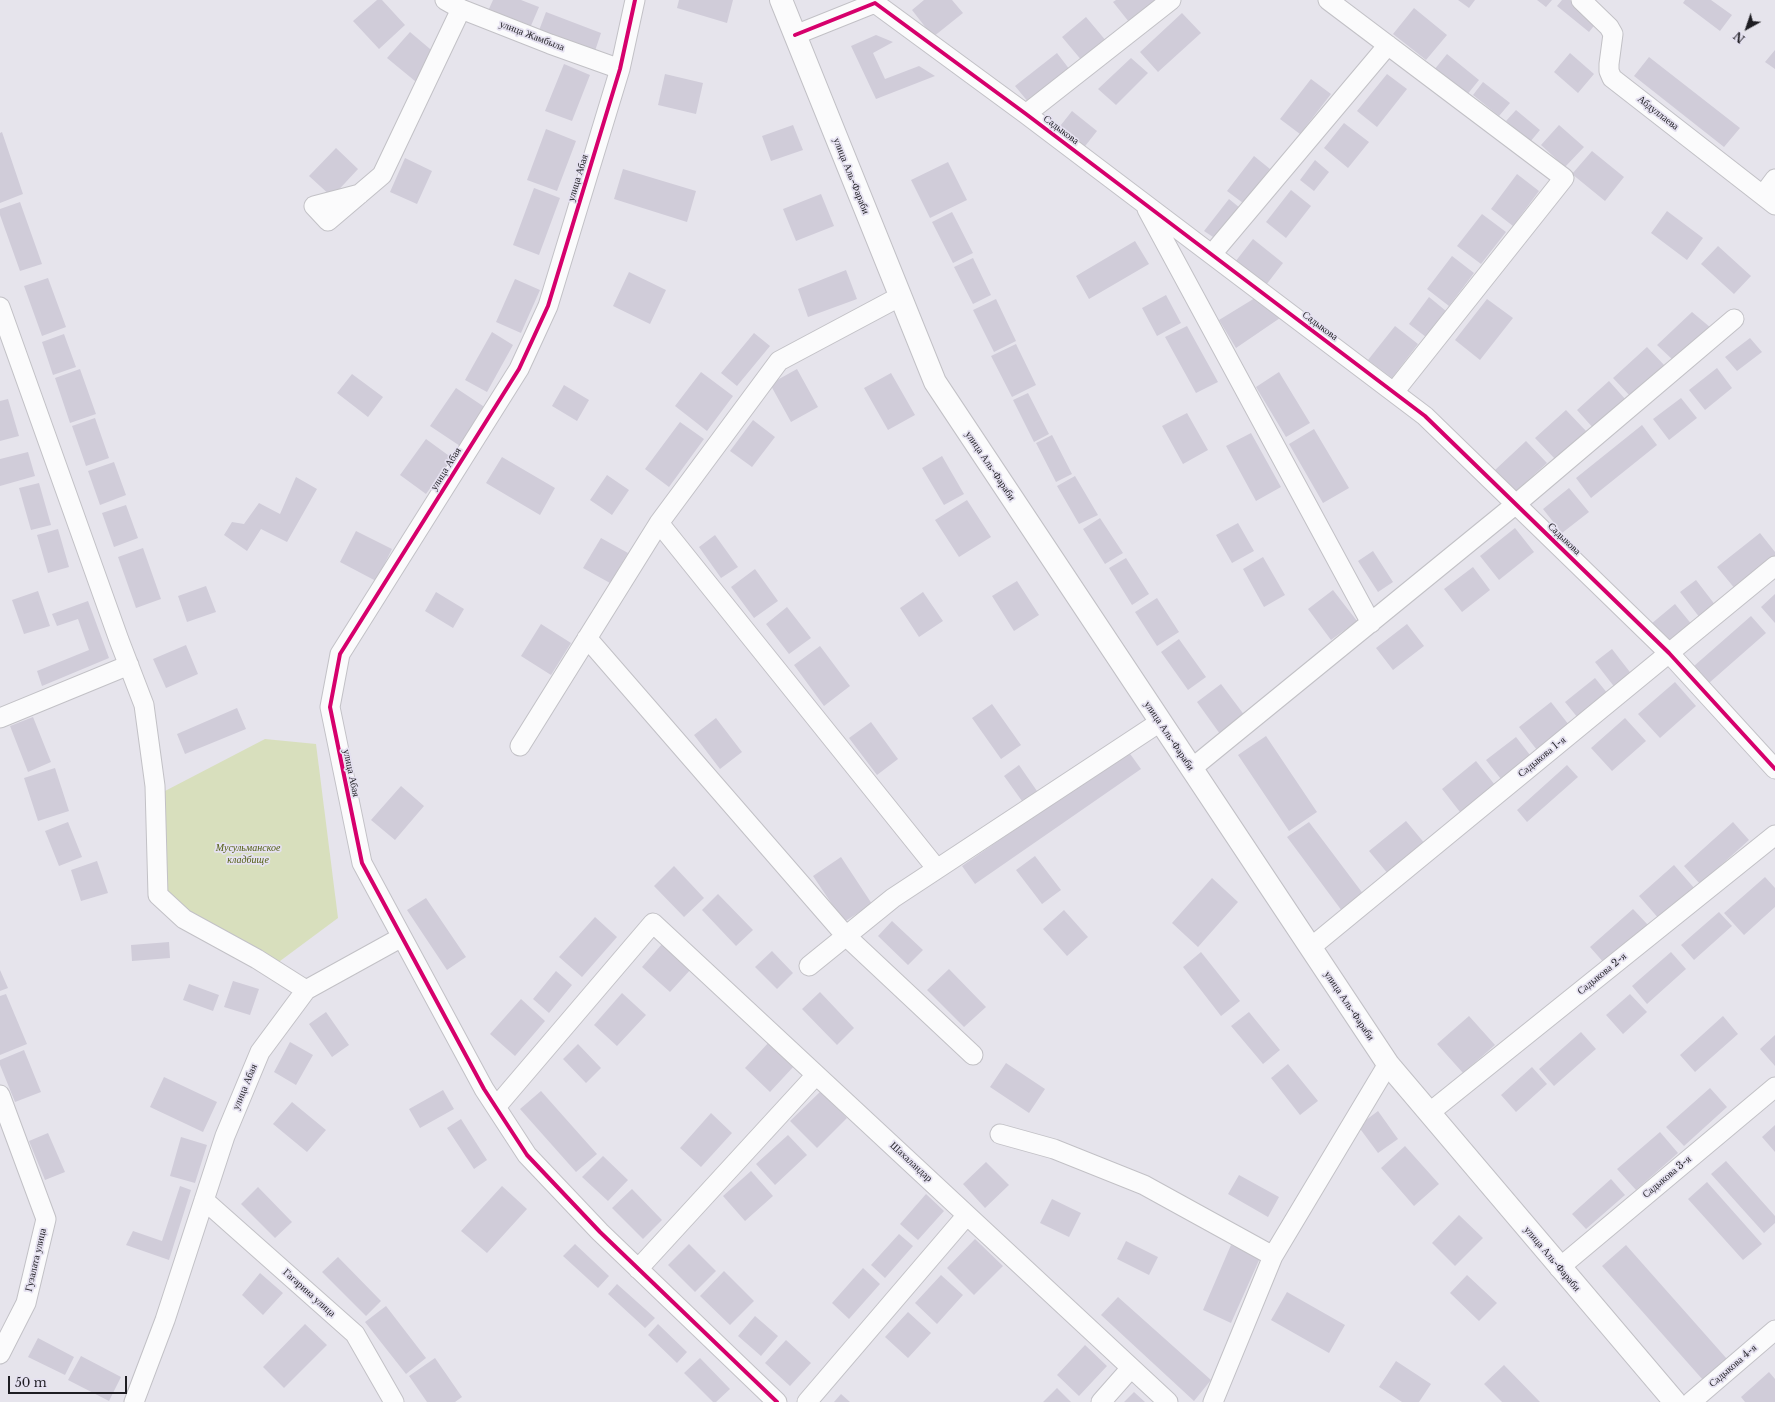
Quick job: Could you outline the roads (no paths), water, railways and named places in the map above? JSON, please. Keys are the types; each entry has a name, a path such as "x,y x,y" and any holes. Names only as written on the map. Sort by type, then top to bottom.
{"main road":[{"name":"улица Аль-Фараби","path":"781,0 899,297 935,382 1388,1064 1559,1268 1675,1402"}],"street":[{"name":"улица Абая","path":"134,1402 165,1320 225,1136 260,1052 306,990 402,937 362,863 330,707 340,654 519,369 548,306 620,69 635,0"},
{"path":"1026,114 1171,0"},
{"path":"1328,0 1564,178 1394,392"},
{"name":"Абдуллаева","path":"1582,0 1609,27 1613,34 1609,64 1609,71 1612,78 1769,200"},
{"name":"Садыкова","path":"794,35 877,1 1425,416 1669,653 1775,769"},
{"name":"улица Жамбыла","path":"453,4 550,44 620,69"},
{"path":"360,194 382,175 453,4"},
{"path":"1212,254 1388,45"},
{"path":"1769,200 1775,179"},
{"path":"1144,202 1371,623"},
{"path":"520,746 659,523 780,361 899,297"},
{"path":"0,307 128,665 144,705 155,786 158,895 184,919 257,959 306,990"},
{"path":"1191,769 1516,504 1734,319"},
{"path":"659,523 937,869"},
{"name":"Садыкова 1-я","path":"1310,948 1775,566"},
{"path":"587,638 846,936 973,1055"},
{"path":"0,718 128,665"},
{"path":"809,966 893,898 1160,722"},
{"name":"Садыкова 2-я","path":"1429,1113 1775,835"},
{"name":"Шахаландар","path":"496,1107 653,923 1168,1402"},
{"path":"402,937 484,1089 527,1155 600,1232 777,1402"},
{"path":"1213,1402 1273,1256 1388,1064"},
{"path":"638,1269 816,1074"},
{"name":"Садыкова 3-я","path":"1559,1268 1775,1087"},
{"name":"Гузалата улица","path":"0,1095 46,1219 26,1303 0,1354"},
{"path":"1000,1134 1054,1149 1144,1185 1273,1256"},
{"name":"Гагарина улица","path":"204,1200 355,1334 394,1402"},
{"path":"807,1402 968,1215"},
{"name":"Садыкова 4-я","path":"1691,1402 1775,1330"},
{"path":"1101,1402 1131,1368"}],"park label":[{"name":"Мусульманское кладбище","path":"248,854"}]}
